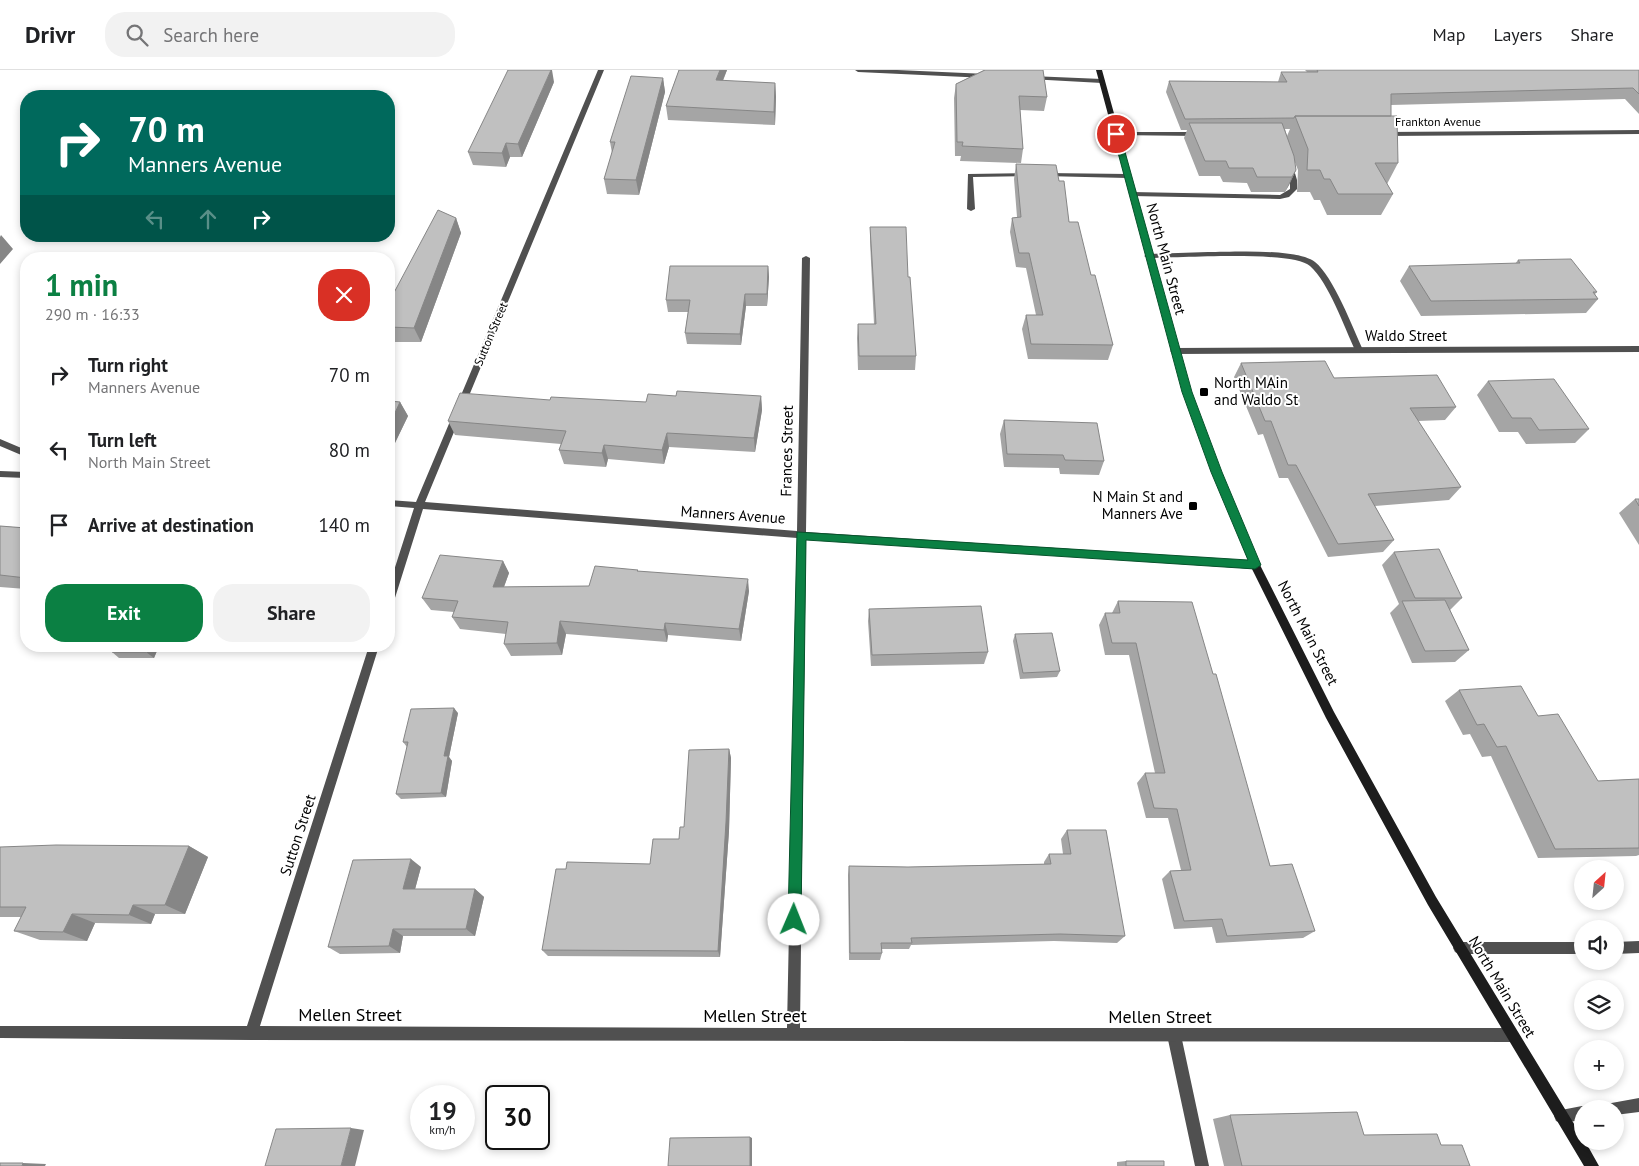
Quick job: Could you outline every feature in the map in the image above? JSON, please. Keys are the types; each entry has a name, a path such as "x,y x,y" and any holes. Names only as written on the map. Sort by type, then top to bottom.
{"main road":[{"name":"North Main Street","path":"1099,70 1174,351 1216,472 1255,565 1330,715 1459,948 1592,1166"}],"street":[{"name":"Sutton Street","path":"395,582 419,506 601,70"},
{"path":"858,70 994,76"},
{"path":"1024,77 1102,81"},
{"name":"Frankton Avenue","path":"1380,134 1639,132"},
{"path":"1116,134 1205,134"},
{"path":"1132,194 1288,196 1293,190 1294,180 1286,152"},
{"path":"971,208 970,175 1127,176"},
{"path":"1148,256 1268,254 1296,256 1310,261 1321,272 1359,350"},
{"name":"Frances Street","path":"793,1035 806,258"},
{"path":"1636,349 1639,358"},
{"name":"Waldo Street","path":"1174,351 1636,349"},
{"path":"0,442 20,451"},
{"path":"0,474 20,475"},
{"name":"Manners Avenue","path":"395,504 801,535 1255,565"},
{"name":"Sutton Street","path":"251,1034 372,652"},
{"path":"1459,948 1574,948"},
{"path":"1624,948 1639,948"},
{"name":"Mellen Street","path":"0,1032 251,1034 1511,1035"},
{"path":"1174,1035 1202,1166"},
{"path":"1624,1107 1639,1105"},
{"path":"1561,1116 1574,1114"}],"building":[{"path":"508,70 551,70 518,144 506,143 502,153 468,152"},
{"path":"679,70 720,70 716,80 775,83 774,112 666,106"},
{"path":"985,70 1043,70 1047,97 1019,96 1023,149 962,146 963,142 957,142 956,84"},
{"path":"1317,70 1639,70 1639,94 1633,88 1391,94 1391,116 1185,119 1169,81 1287,82 1281,72 1318,72"},
{"path":"631,76 663,78 636,180 604,179 615,142 610,142"},
{"path":"1295,116 1397,116 1398,163 1375,163 1393,194 1338,194 1330,179 1324,179 1320,170 1307,170 1308,149"},
{"path":"1189,123 1282,123 1294,156 1296,170 1292,177 1257,177 1253,168 1229,168 1226,161 1205,161"},
{"path":"1016,164 1056,165 1059,181 1064,181 1069,222 1078,222 1091,275 1095,275 1113,345 1031,344 1026,315 1043,315 1029,253 1019,253 1012,218 1021,217"},
{"path":"438,210 456,218 414,328 395,327 395,291"},
{"path":"870,227 906,227 908,277 910,277 916,356 859,356 858,324 876,324"},
{"path":"1571,259 1597,292 1593,292 1598,299 1431,301 1409,266 1520,263 1518,260"},
{"path":"670,266 768,266 767,294 745,294 740,334 685,333 690,300 666,300"},
{"path":"1325,361 1334,378 1437,375 1456,407 1410,408 1461,487 1368,494 1394,540 1338,544 1296,465 1288,465 1271,421 1265,421 1241,363"},
{"path":"1554,379 1589,429 1539,430 1531,418 1512,418 1488,381"},
{"path":"677,391 761,396 754,438 667,433 662,450 604,445 602,453 559,450 566,431 448,421 460,393 550,400 551,397 646,402 648,394 676,396"},
{"path":"395,402 400,402 395,413"},
{"path":"1004,420 1097,423 1104,461 1065,460 1063,455 1007,454"},
{"path":"0,526 20,528 20,577 0,575"},
{"path":"1439,549 1462,598 1415,598 1394,552"},
{"path":"440,555 503,561 493,587 589,586 595,566 748,579 739,629 665,623 664,630 560,621 557,643 504,644 508,622 452,617 458,601 422,598"},
{"path":"1445,600 1469,650 1425,651 1402,601"},
{"path":"1118,601 1192,602 1213,674 1216,674 1270,866 1292,864 1315,931 1227,936 1222,919 1184,921 1170,871 1191,870 1177,809 1154,808 1145,773 1165,773 1136,643 1112,643 1105,613 1120,613"},
{"path":"981,606 988,652 872,655 869,609"},
{"path":"1052,633 1060,671 1023,673 1015,634"},
{"path":"1521,686 1538,716 1558,714 1598,781 1639,779 1639,848 1555,849 1506,746 1497,747 1484,724 1477,725 1459,690"},
{"path":"454,708 444,756 448,756 441,793 396,794 408,742 403,742 411,709"},
{"path":"729,749 718,951 542,950 556,869 566,869 567,862 650,864 653,839 679,839 680,827 684,827 689,750"},
{"path":"1067,830 1106,830 1125,936 1060,934 911,938 912,943 881,943 882,953 850,953 849,866 908,867 1051,864 1049,854 1071,854"},
{"path":"56,845 189,846 165,905 133,905 129,915 72,914 63,932 14,931 26,907 0,907 0,847"},
{"path":"411,859 403,889 475,889 466,929 393,929 389,946 328,947 353,860"},
{"path":"1357,1112 1364,1135 1437,1134 1441,1145 1462,1145 1470,1166 1242,1166 1230,1115"},
{"path":"351,1128 341,1166 265,1166 276,1129"},
{"path":"750,1137 750,1166 668,1166 670,1138"},
{"path":"1126,1161 1164,1161 1164,1166 1126,1166"},
{"path":"0,1163 23,1163 22,1166 0,1166"}],"place":[{"name":"North MAin and Waldo St","path":"1204,392"},
{"name":"N Main St and Manners Ave","path":"1193,506"}],"route":[{"path":"794,920 801,535 1255,565 1216,472 1187,392 1174,351 1116,134"}]}
